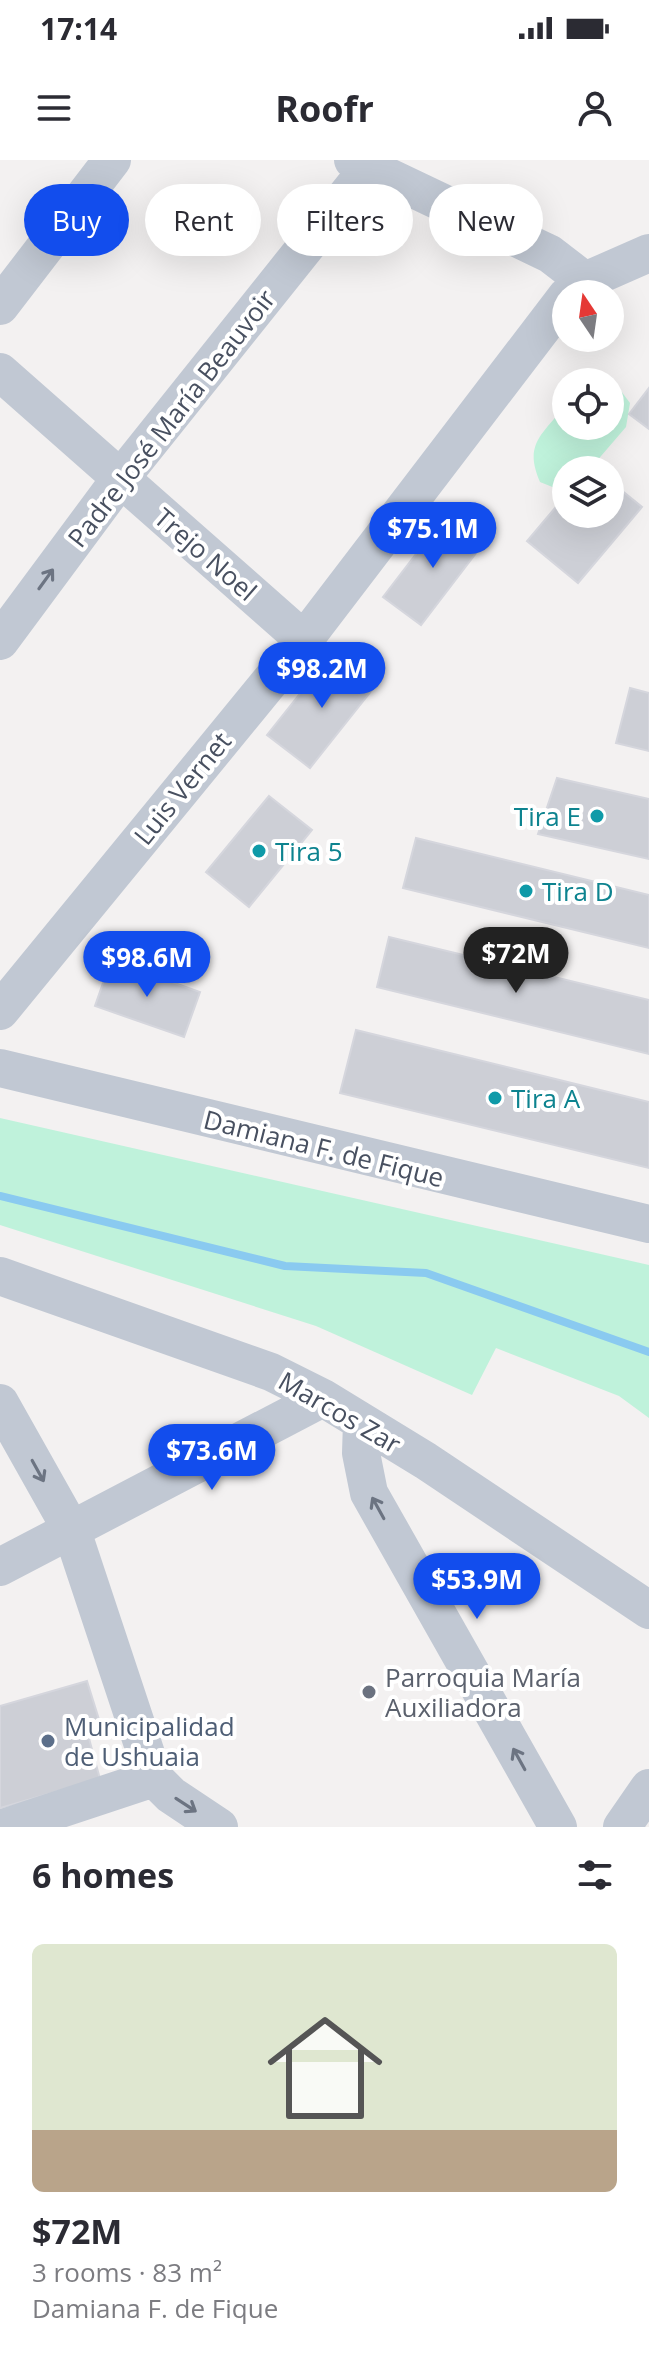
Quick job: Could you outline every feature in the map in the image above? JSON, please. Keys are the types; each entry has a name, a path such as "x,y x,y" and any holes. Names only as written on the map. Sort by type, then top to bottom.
{"street":[{"path":"0,306 112,160"},
{"path":"366,163 550,254 567,280"},
{"name":"Padre José María Beauvoir","path":"0,641 120,479 366,163"},
{"name":"Luis Vernet","path":"594,280 649,253"},
{"name":"Luis Vernet","path":"0,1011 304,640 552,319"},
{"name":"Trejo Noel","path":"0,372 304,640"},
{"name":"Damiana F. de Fique","path":"0,1068 649,1224"},
{"name":"Marcos Zar","path":"0,1276 271,1372 323,1398 649,1610"},
{"path":"0,1567 323,1398"},
{"path":"0,1403 72,1531 154,1778 171,1795 219,1827"},
{"path":"362,1422 361,1453 369,1493 558,1827"},
{"path":"6,1827 154,1778"},
{"path":"622,1827 649,1788"}],"green space":[{"path":"624,395 630,403 624,429"},
{"path":"552,421 552,440 615,440 601,456 552,456 552,487 540,482 535,469 535,448"},
{"path":"0,1118 649,1265 649,1418 619,1396 496,1348 472,1395 316,1326 0,1225"}],"building":[{"path":"649,388 649,429 629,414"},
{"path":"624,492 642,507 578,583 527,541 552,512 552,528 624,528"},
{"path":"446,515 483,544 421,625 383,597"},
{"path":"334,651 376,685 310,768 267,735"},
{"path":"630,688 649,693 649,751 616,743"},
{"name":"Tira E","path":"557,778 649,799 649,859 538,834"},
{"name":"Tira 5","path":"269,796 312,830 249,907 206,872"},
{"name":"Tira D","path":"416,838 649,895 649,948 403,888"},
{"path":"389,937 649,1000 649,1054 377,987"},
{"path":"111,960 200,992 184,1037 95,1006"},
{"name":"Tira A","path":"356,1030 649,1102 649,1168 340,1093"},
{"path":"87,1681 101,1726 87,1731 100,1779 0,1808 0,1706"}],"waterway":[{"path":"0,1196 285,1266 426,1273 649,1352"}],"place":[{"name":"Tira E","path":"597,816"},
{"name":"Tira 5","path":"259,851"},
{"name":"Tira D","path":"526,891"},
{"name":"Tira A","path":"495,1098"},
{"name":"Parroquia María Auxiliadora","path":"369,1692"},
{"name":"Municipalidad de Ushuaia","path":"48,1741"}]}
